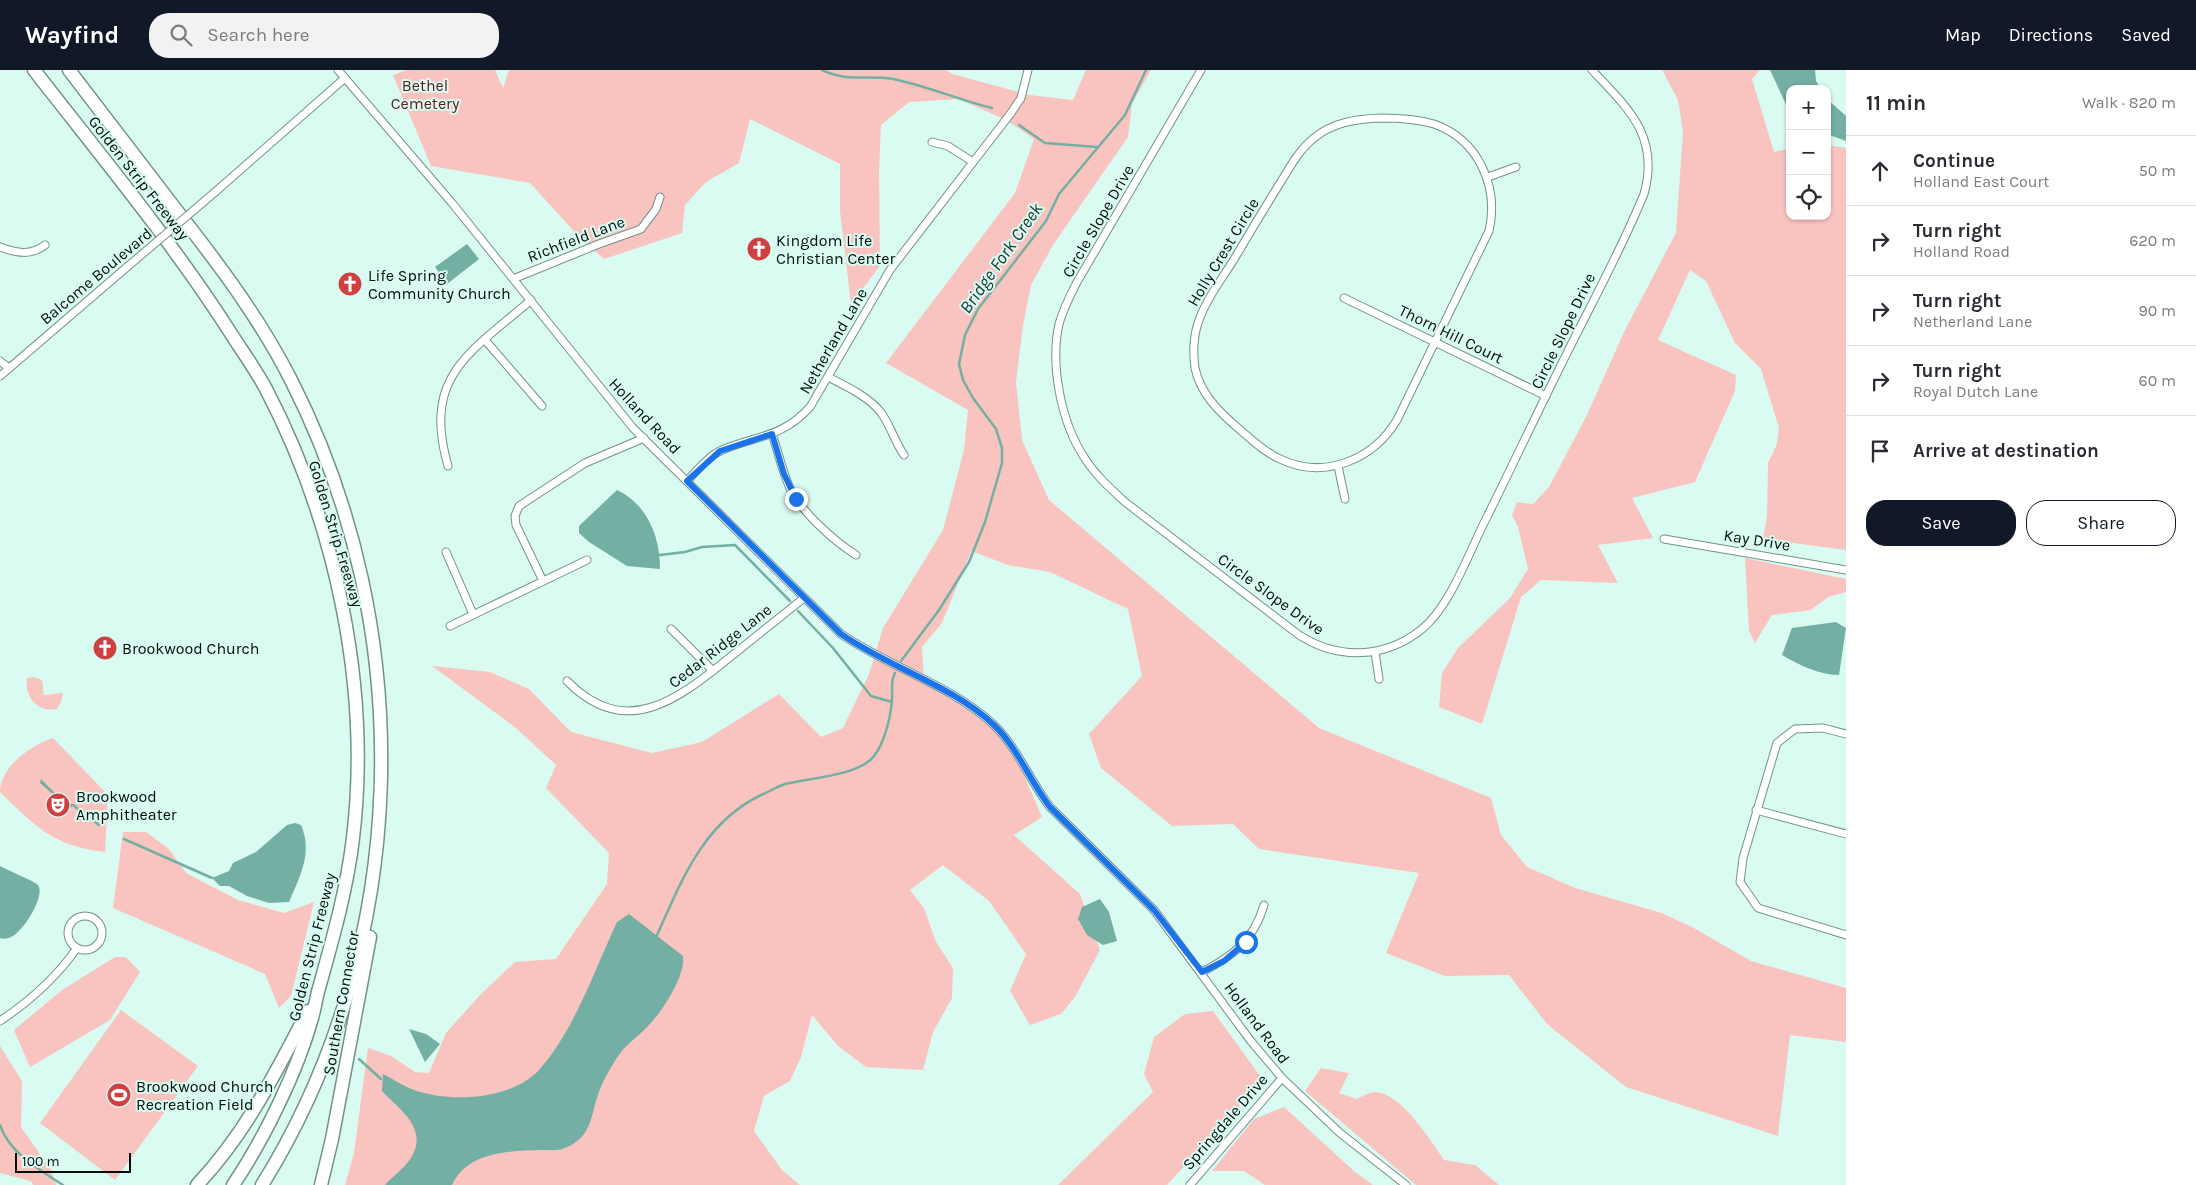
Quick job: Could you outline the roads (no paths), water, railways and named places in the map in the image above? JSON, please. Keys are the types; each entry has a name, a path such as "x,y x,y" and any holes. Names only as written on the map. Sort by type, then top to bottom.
{"highway":[{"name":"Golden Strip Freeway","path":"34,70 143,208 202,289 266,389 312,500 344,612 353,674 358,738 357,789 353,839 340,915 316,996 313,1016 299,1057 261,1138 233,1185"},
{"name":"Golden Strip Freeway","path":"69,70 200,240 250,309 290,378 321,447 349,526 373,630 381,715 379,825 364,927 335,1032 291,1133 262,1185"},
{"name":"Southern Connector","path":"321,1185 332,1139 372,925 380,872 379,825"},
{"name":"Southern Connector","path":"197,1185 217,1162 268,1089 316,996"}],"street":[{"name":"Holland Road","path":"338,70 452,203 594,380 644,438 835,628 859,646 963,702 995,726 1008,742 1035,788 1050,807 1154,910 1202,972 1250,1040 1282,1078 1340,1133 1406,1185"},
{"name":"Netherland Lane","path":"687,481 720,451 772,434 799,419 810,407 890,270 1021,98 1028,70"},
{"name":"Circle Slope Drive","path":"1201,70 1077,282 1062,313 1056,349 1064,408 1070,430 1083,456 1106,485 1125,502 1307,641 1339,652 1375,652 1414,635 1439,610 1633,220 1647,186 1649,162 1641,129 1624,104 1592,70"},
{"name":"Balcome Boulevard","path":"0,376 345,78"},
{"name":"Holly Crest Circle","path":"1381,118 1411,120 1435,125 1454,134 1469,148 1488,178 1492,204 1489,231 1436,342 1388,434 1370,451 1356,460 1338,466 1314,467 1280,459 1251,440 1216,408 1201,386 1193,355 1194,336 1202,311 1298,155 1314,138 1336,125 1352,120 1381,118"},
{"path":"932,142 948,146 973,162"},
{"path":"1488,178 1516,168"},
{"name":"Richfield Lane","path":"513,279 641,229 656,209 660,197"},
{"path":"0,246 27,253 36,252 45,245"},
{"name":"Thorn Hill Court","path":"1344,298 1546,396"},
{"path":"448,466 440,426 443,395 458,366 531,300"},
{"path":"485,340 542,406"},
{"path":"0,361 9,368"},
{"path":"828,377 870,402 882,414 893,440 904,455"},
{"path":"772,434 784,474 796,499 844,547 856,555"},
{"path":"543,581 516,525 515,516 519,506 585,463 644,438"},
{"path":"1338,466 1345,500"},
{"name":"Kay Drive","path":"1664,539 1846,570"},
{"path":"446,552 474,614"},
{"path":"450,626 587,560"},
{"name":"Cedar Ridge Lane","path":"567,681 579,693 599,704 618,709 636,710 672,700 713,671 804,598"},
{"path":"672,629 713,671"},
{"path":"1375,652 1379,679"},
{"path":"1846,734 1822,728 1795,729 1777,743 1743,858 1740,882 1758,908 1846,935"},
{"path":"1756,810 1846,834"},
{"path":"1202,972 1224,961 1246,942 1256,927 1264,905"},
{"path":"81,916 93,918 101,926 101,939 91,949 77,948 69,939 68,933 71,922 81,916"},
{"path":"0,1022 35,996 66,963 77,948"},
{"name":"Springdale Drive","path":"1190,1185 1282,1078"}],"waterway":[{"path":"822,70 839,76 893,79 992,108"},
{"name":"Bridge Fork Creek","path":"901,661 939,610 969,562 985,522 1002,463 1002,448 996,429 973,398 963,380 959,364 965,335 978,309 1046,221 1059,194 1125,115 1146,70"},
{"path":"1019,125 1045,143 1097,147"},
{"path":"660,555 685,552 702,547 735,545 790,601"},
{"path":"798,611 833,648 871,696 892,702"},
{"name":"Bridge Fork Creek","path":"657,935 697,855 709,837 724,821 741,807 782,785 845,772 867,763 874,756 881,744 889,721 892,683 895,673"},
{"path":"73,805 99,825"},
{"path":"124,839 212,878"},
{"path":"359,1059 381,1079"},
{"path":"0,1125 10,1144 26,1160 63,1185"}],"place":[{"name":"Kingdom Life Christian Center","path":"759,249"},
{"name":"Life Spring Community Church","path":"350,284"},
{"name":"Brookwood Church","path":"105,648"},
{"name":"Brookwood Amphitheater","path":"58,805"},
{"name":"Brookwood Church Recreation Field","path":"119,1095"}],"park label":[{"name":"Bethel Cemetery","path":"425,94"}]}
